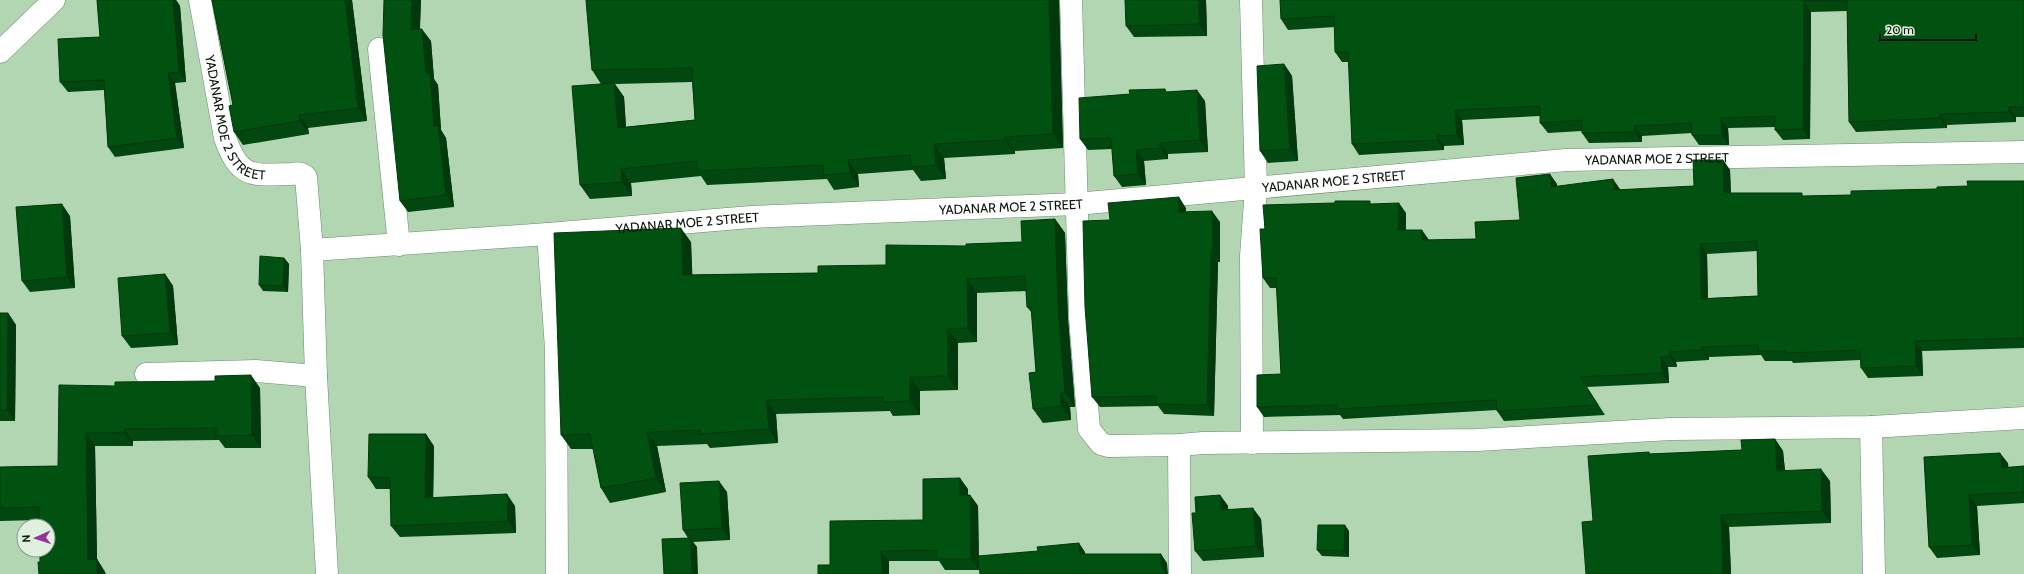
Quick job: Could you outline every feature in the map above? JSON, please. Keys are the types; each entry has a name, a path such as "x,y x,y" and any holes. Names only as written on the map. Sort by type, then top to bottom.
{"street":[{"path":"0,52 54,0"},
{"name":"YADANAR MOE 2 STREET","path":"200,0 225,138 231,154 237,164 250,173 264,175 300,173 306,177 312,250 548,234 751,217 1076,204 1566,160 2024,152"},
{"path":"1071,0 1080,318 1089,429 1100,444 1179,445 1252,442 1477,440 1671,429 1871,426 2024,418"},
{"path":"1251,0 1256,188 1251,256 1252,442"},
{"path":"379,49 399,245"},
{"path":"548,234 556,349 557,574"},
{"path":"312,250 316,376 327,574"},
{"path":"146,374 256,372 316,376"},
{"path":"1871,426 1874,574"},
{"path":"1179,445 1180,574"}],"building":[{"path":"97,0 173,0 179,72 168,73 177,138 108,147 104,80 60,82 58,39 100,37"},
{"path":"212,0 345,0 358,108 299,115 300,121 234,132 229,106 233,105"},
{"path":"384,0 412,0 411,30 422,29 426,74 430,73 434,127 438,126 446,195 400,201 383,35"},
{"path":"586,0 1049,0 1053,134 1005,137 1005,140 934,144 936,165 911,167 910,155 848,160 850,173 824,175 823,165 698,171 697,161 621,169 622,182 580,185 572,86 614,83 618,128 695,120 692,68 592,70"},
{"path":"1125,0 1199,0 1199,24 1126,26"},
{"path":"1280,0 2024,0 2024,107 2009,107 2009,112 1940,114 1940,118 1849,122 1847,1 1804,1 1803,129 1775,130 1775,116 1721,118 1722,135 1692,135 1691,123 1634,126 1635,132 1582,133 1582,120 1540,123 1540,106 1455,110 1457,135 1437,136 1437,140 1352,144 1348,52 1335,52 1334,16 1281,19"},
{"path":"1284,64 1290,149 1260,151 1257,66"},
{"path":"1165,89 1166,92 1197,90 1200,140 1160,143 1160,148 1136,150 1138,174 1114,176 1111,138 1080,139 1079,98 1130,94 1129,90"},
{"path":"1693,160 1723,160 1724,193 1802,193 1802,196 1851,195 1851,191 1937,189 1937,187 1968,186 1967,181 2024,181 2024,338 1915,341 1916,366 1861,368 1860,350 1786,353 1786,351 1758,351 1758,345 1702,347 1702,350 1669,352 1670,357 1661,357 1662,373 1580,377 1598,405 1497,411 1496,400 1336,409 1336,405 1257,407 1257,375 1281,374 1276,278 1263,278 1260,229 1265,229 1263,205 1335,203 1335,201 1370,201 1370,204 1399,203 1398,230 1422,230 1422,240 1476,239 1475,222 1520,220 1516,178 1550,174 1551,187 1613,179 1614,190 1694,186","holes":["1757,241 1758,296 1701,299 1700,244"]},
{"path":"1179,197 1179,212 1212,211 1213,251 1211,251 1207,405 1156,404 1156,396 1092,397 1085,307 1083,221 1110,220 1108,203"},
{"path":"62,204 67,277 22,281 16,207"},
{"path":"1055,219 1058,305 1065,393 1060,393 1061,406 1033,409 1029,373 1036,372 1031,307 1027,307 1025,276 967,279 968,328 948,329 948,376 910,377 910,401 883,402 883,397 766,400 769,429 700,434 700,430 647,432 656,478 601,488 590,434 561,435 554,233 681,228 683,275 818,273 818,266 886,265 886,245 966,246 966,244 1022,242 1021,221"},
{"path":"260,256 284,258 283,286 259,285"},
{"path":"165,274 170,333 122,336 118,278"},
{"path":"0,313 8,313 7,410 0,410"},
{"path":"251,375 252,435 216,436 216,428 124,429 124,433 86,433 88,560 97,559 97,574 39,574 38,562 40,562 40,558 56,558 56,518 39,518 39,507 0,508 0,467 58,466 59,385 115,386 115,382 215,381 215,376"},
{"path":"369,434 426,434 425,498 507,494 508,521 391,526 390,478 368,477"},
{"path":"1775,439 1777,471 1821,469 1822,511 1721,515 1723,574 1586,574 1582,522 1593,521 1588,456 1649,452 1649,454 1742,450 1741,440"},
{"path":"2000,453 2002,468 2024,466 2024,492 1969,495 1972,545 1929,547 1924,457"},
{"path":"960,478 960,495 970,495 971,559 937,559 937,550 881,551 882,574 818,574 818,565 830,565 830,521 923,520 923,479"},
{"path":"719,481 722,528 683,530 680,483"},
{"path":"1220,495 1221,510 1253,508 1256,546 1195,551 1192,513 1196,513 1195,497"},
{"path":"1318,525 1345,525 1344,551 1317,550"},
{"path":"690,538 692,574 664,574 662,539"},
{"path":"1079,543 1080,554 1161,554 1161,566 1166,574 980,574 978,556 1038,551 1037,547"}]}
